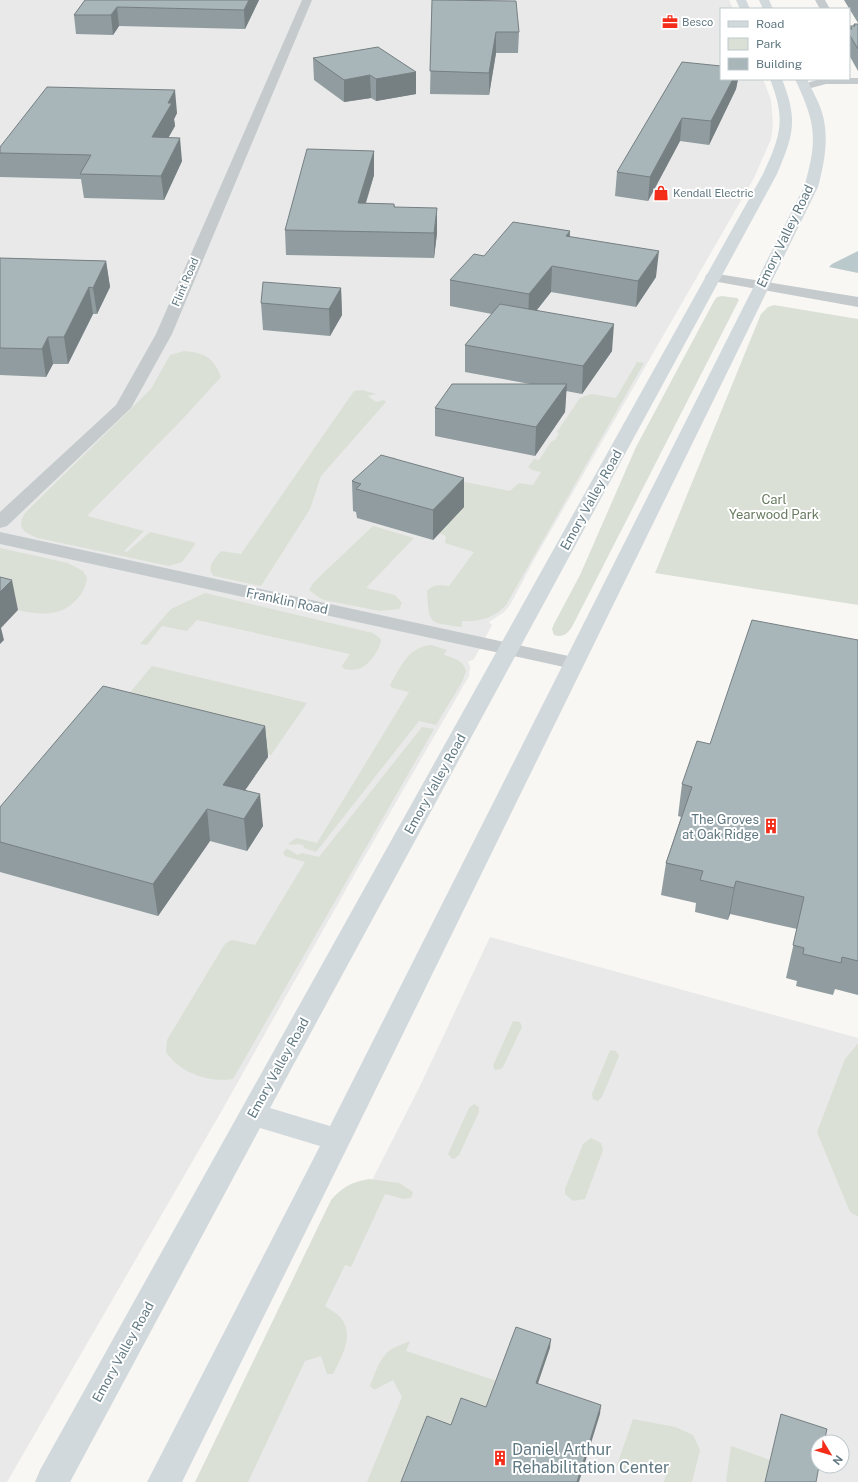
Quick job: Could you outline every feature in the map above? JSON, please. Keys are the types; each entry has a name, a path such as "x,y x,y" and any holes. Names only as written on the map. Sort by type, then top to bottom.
{"main road":[{"name":"Emory Valley Road","path":"52,1482 770,174 786,133 788,120 783,97 776,80"},
{"name":"Emory Valley Road","path":"164,1482 336,1140 760,285 811,187 820,149 817,116 802,80"},
{"path":"253,1114 336,1140"}],"street":[{"name":"Flint Road","path":"0,522 123,408 164,334 307,0"},
{"path":"858,81 826,81 811,85 828,88 858,89"},
{"path":"712,278 858,302"},
{"name":"Franklin Road","path":"0,538 573,663"}],"shaded area":[{"path":"0,0 729,0 733,8 720,8 720,80 763,80 771,100 773,124 771,139 754,178 535,558 510,605 504,612 489,622 492,625 474,659 468,662 470,666 469,676 354,875 221,1112 7,1482 0,1482"},
{"path":"858,251 858,273 829,267 832,264"},
{"path":"490,937 858,1038 858,1043 845,1059 850,1212 858,1217 858,1482 227,1482 309,1304 419,1088"}],"green space":[{"path":"722,296 737,298 739,300 572,626 564,635 554,635 552,629 554,624 580,575 636,447 714,301 717,297"},
{"name":"Carl Yearwood Park","path":"774,305 858,319 858,605 655,573 761,314 768,307"},
{"path":"184,351 198,353 207,357 215,365 221,377 177,425 87,516 144,531 124,551 127,552 150,532 195,543 182,562 169,566 38,538 25,532 21,526 21,523 25,513 151,389 170,355"},
{"path":"637,362 644,363 506,605 496,613 486,618 474,621 462,621 462,627 437,623 433,620 430,616 427,591 434,586 449,586 474,552 445,543 446,536 439,533 463,507 385,477 388,457 396,457 390,467 510,491 519,483 533,485 541,472 532,470 528,467 534,459 539,460 551,442 555,440 559,434 557,432 580,398 591,394 616,398"},
{"path":"362,390 376,394 368,396 376,402 384,400 386,402 321,476 310,509 261,586 214,576 210,570 216,557 221,551 241,554 354,391"},
{"path":"373,526 414,538 366,588 395,595 402,603 399,609 380,611 324,600 309,590 314,582"},
{"path":"0,548 68,563 83,571 87,578 84,589 72,604 55,612 37,613 0,606"},
{"path":"205,593 373,633 381,639 381,643 368,663 361,668 351,670 344,669 342,666 350,654 197,620 187,631 162,626 147,645 140,644 171,609"},
{"path":"431,645 447,650 444,655 455,658 463,664 466,671 462,682 436,725 419,721 316,852 304,848 303,845 288,844 296,838 317,843 409,692 392,688 390,685 397,672 406,659 416,650"},
{"path":"152,666 307,703 271,755 213,741 128,695"},
{"path":"422,727 434,729 233,1079 224,1080 205,1078 179,1066 166,1052 167,1040 223,947 226,943 232,940 255,945 305,862 285,856 283,853 286,849 297,855 302,853 319,857"},
{"path":"513,1021 520,1022 522,1027 503,1067 495,1070 493,1066"},
{"path":"858,1043 858,1217 850,1212 817,1132 845,1059"},
{"path":"610,1050 616,1051 619,1056 602,1097 598,1101 593,1099 592,1094"},
{"path":"474,1104 479,1107 479,1112 459,1155 454,1159 451,1158 448,1154 469,1108"},
{"path":"591,1138 601,1143 603,1150 585,1199 573,1201 565,1194 565,1189 583,1144"},
{"path":"369,1179 399,1183 413,1192 411,1198 404,1199 385,1194 351,1267 345,1265 325,1306 341,1318 347,1332 347,1339 343,1354 333,1374 327,1374 321,1356 305,1361 248,1482 195,1482 331,1200 348,1186"},
{"path":"410,1341 406,1351 515,1387 451,1434 405,1482 367,1482 402,1397 393,1380 374,1390 370,1386 378,1366 386,1354 390,1350"},
{"path":"633,1419 675,1427 693,1435 700,1450 692,1482 664,1482 669,1462 625,1470 617,1465"},
{"path":"731,1446 770,1460 765,1482 726,1482"}],"building":[{"path":"85,0 249,0 244,10 117,7 111,15 74,15"},
{"path":"432,0 516,1 519,32 496,32 489,73 430,71"},
{"path":"854,24 858,24 858,49 850,36 850,29 852,29 850,26 855,26"},
{"path":"378,47 416,72 376,79 370,75 344,80 313,58"},
{"path":"682,62 720,66 720,80 732,80 711,121 682,118 650,177 617,172"},
{"path":"47,87 175,90 168,103 172,103 152,137 180,138 161,176 80,174 91,155 0,153 0,147"},
{"path":"307,149 374,151 358,203 394,204 394,207 437,208 434,233 285,230"},
{"path":"513,222 570,231 566,236 659,251 638,281 552,266 529,294 450,280 474,254 484,256"},
{"path":"0,258 106,261 93,288 89,287 64,337 48,337 42,349 0,348"},
{"path":"263,282 341,288 329,309 261,303"},
{"path":"500,304 614,324 583,366 465,345"},
{"path":"452,384 567,384 536,427 435,408"},
{"path":"381,455 464,478 433,510 356,489 361,484 352,481"},
{"path":"0,577 12,580 0,592"},
{"name":"The Groves at Oak Ridge","path":"752,620 858,640 858,961 842,957 841,963 803,954 804,948 793,945 804,897 736,881 734,888 700,880 703,871 666,863 692,787 682,784 697,741 710,744"},
{"path":"103,686 265,726 223,785 260,794 244,819 207,809 153,884 0,842 0,807"},
{"name":"Daniel Arthur Rehabilitation Center","path":"516,1327 551,1339 536,1383 601,1405 577,1482 401,1482 427,1416 451,1425 461,1398 486,1407"},
{"path":"781,1414 827,1429 826,1434 810,1434 810,1474 818,1474 816,1482 765,1482"}],"place":[{"name":"Besco","path":"670,22"},
{"name":"Kendall Electric","path":"661,193"},
{"name":"The Groves at Oak Ridge","path":"771,826"},
{"name":"Daniel Arthur Rehabilitation Center","path":"500,1458"}]}
